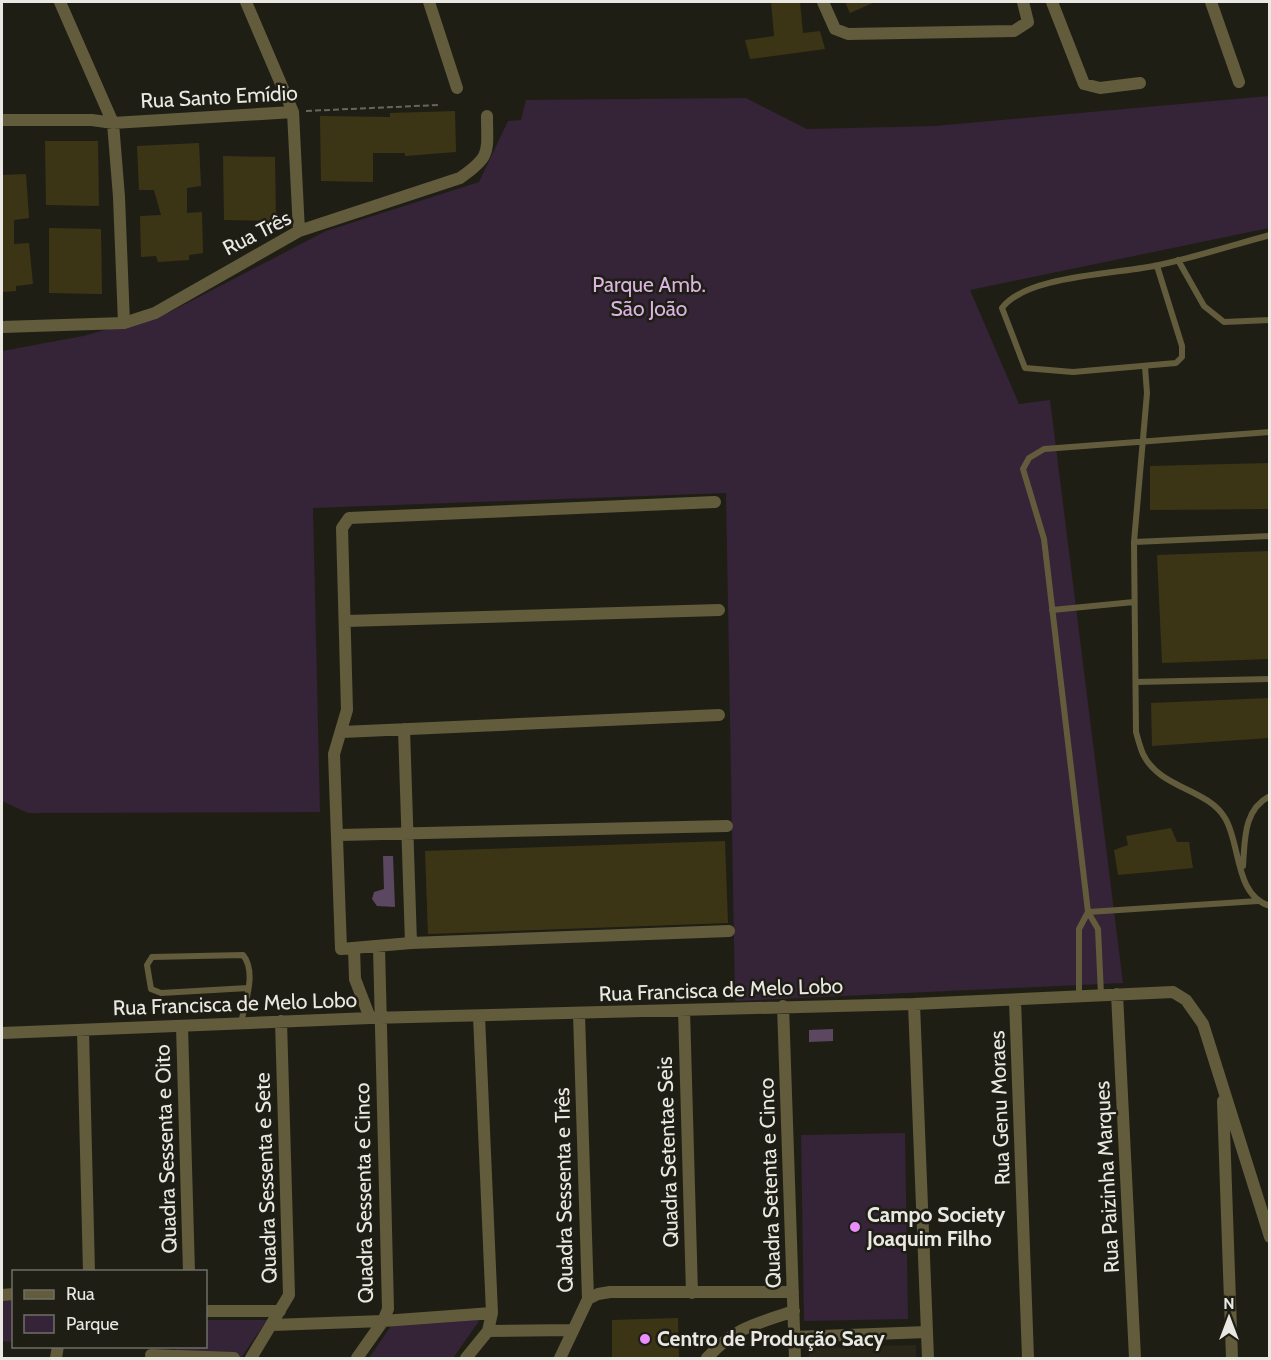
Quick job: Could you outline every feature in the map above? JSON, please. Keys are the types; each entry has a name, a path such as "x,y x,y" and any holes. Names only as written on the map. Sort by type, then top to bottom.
{"street":[{"path":"60,2 113,123 124,323"},
{"path":"246,2 293,112 299,231"},
{"path":"429,2 457,88"},
{"path":"823,2 835,29 841,32 1014,31 1028,22 1023,2"},
{"path":"1052,2 1084,84 1100,88 1140,83"},
{"path":"1211,2 1239,82"},
{"name":"Rua Santo Emídio","path":"2,120 92,120 113,123 293,112"},
{"name":"Rua Três","path":"2,327 124,323 155,313 299,231 460,178 481,164 487,148 487,116"},
{"path":"715,502 355,516 345,522 342,528 346,621 346,710 342,732 334,754 339,835 340,949 411,944 729,932"},
{"path":"346,621 719,610"},
{"path":"342,732 719,714"},
{"path":"404,729 411,944"},
{"path":"339,835 727,826"},
{"name":"Quadra Sessenta e Cinco","path":"357,1359 383,1321 388,1309 375,1018 379,946"},
{"path":"354,948 355,979 375,1018"},
{"name":"Rua Francisca de Melo Lobo","path":"2,1033 375,1018 914,1004 1173,992 1186,1000 1203,1024 1269,1237"},
{"name":"Rua Paizinha Marques","path":"1117,994 1135,1359"},
{"name":"Rua Genu Moraes","path":"1015,1000 1028,1359"},
{"path":"914,1004 928,1359"},
{"name":"Quadra Setenta e Cinco","path":"783,1006 795,1359"},
{"name":"Quadra Setentae Seis","path":"684,1010 692,1293"},
{"name":"Quadra Sessenta e Três","path":"560,1359 588,1299 579,1014"},
{"path":"466,1359 488,1331 492,1313 479,1016"},
{"name":"Quadra Sessenta e Sete","path":"251,1359 258,1343 272,1325 289,1295 281,1021"},
{"name":"Quadra Sessenta e Oito","path":"182,1026 189,1270"},
{"path":"83,1030 89,1270"},
{"path":"1222,1085 1232,1359"},
{"path":"588,1299 610,1292 793,1292"},
{"path":"207,1311 280,1311"},
{"path":"707,1359 723,1340 741,1329 794,1311"},
{"path":"272,1325 383,1321 492,1313"},
{"path":"488,1331 572,1330"},
{"path":"795,1337 927,1332"},
{"path":"152,1353 234,1359"}],"lane":[{"path":"1157,266 1182,346 1182,357 1176,363 1073,372 1025,368 1002,308 1008,299 1054,282 1157,266 1269,236"},
{"path":"1178,260 1204,306 1224,322 1269,320"},
{"path":"1145,367 1147,393 1141,440 1134,542 1136,732 1143,754 1153,768 1177,786 1215,804 1227,820 1246,885 1258,900 1269,906"},
{"path":"1101,995 1098,929 1088,912 1044,539 1023,470 1029,458 1044,449 1269,432"},
{"path":"1134,542 1269,536"},
{"path":"1052,610 1134,602"},
{"path":"1136,682 1269,679"},
{"path":"1242,872 1246,825 1254,808 1269,796"},
{"path":"1088,912 1258,900"},
{"path":"1079,996 1078,929 1088,912"},
{"path":"241,1023 248,988 248,961 237,953 152,957 147,965 151,989 161,993 248,988"}],"path":[{"name":"Rua Santo Emídio","path":"293,112 438,105"}],"shaded area":[{"path":"383,856 393,856 395,907 377,906 372,899 374,892 384,889"},
{"path":"833,1029 833,1041 809,1042 809,1030"},
{"path":"916,1345 916,1358 809,1358 809,1348"}],"green space":[{"name":"Parque Amb. São João","path":"1269,96 1269,228 970,290 1019,404 1050,400 1123,983 735,1001 726,493 313,508 320,812 28,813 2,801 2,351 83,336 170,312 326,231 479,182 508,121 521,120 526,100 746,98 807,129 935,126"},
{"name":"Campo Society Joaquim Filho","path":"905,1133 908,1319 804,1321 801,1135"},
{"path":"12,1299 12,1342 2,1341 2,1300"},
{"path":"482,1317 453,1358 369,1358 393,1323"},
{"path":"207,1320 267,1320 241,1358 169,1357 176,1348 207,1348"}],"building":[{"path":"771,2 800,2 803,33 820,31 825,49 750,59 745,40 774,36"},
{"path":"845,2 875,2 850,13"},
{"path":"455,111 456,152 405,156 405,153 373,153 373,182 321,181 320,116 390,117 390,113"},
{"path":"45,141 98,141 99,206 46,205"},
{"path":"199,143 201,186 187,188 187,213 202,212 203,253 189,255 189,260 158,262 156,256 141,257 140,216 161,215 154,190 139,190 137,146"},
{"path":"223,156 275,157 276,221 224,220"},
{"path":"26,174 29,218 14,220 14,244 29,243 33,284 16,286 16,291 2,292 2,175"},
{"path":"49,228 101,229 102,294 49,293"},
{"path":"1269,463 1269,509 1150,510 1150,466"},
{"path":"1269,551 1269,659 1162,663 1157,555"},
{"path":"1269,698 1269,738 1152,746 1151,703"},
{"path":"1171,828 1177,842 1189,842 1193,868 1118,875 1114,850 1128,845 1126,836"},
{"path":"725,841 728,923 428,934 425,851"},
{"name":"Centro de Produção Sacy","path":"678,1318 679,1359 612,1359 612,1320"}],"place":[{"name":"Campo Society Joaquim Filho","path":"855,1227"},
{"name":"Centro de Produção Sacy","path":"645,1339"}]}
